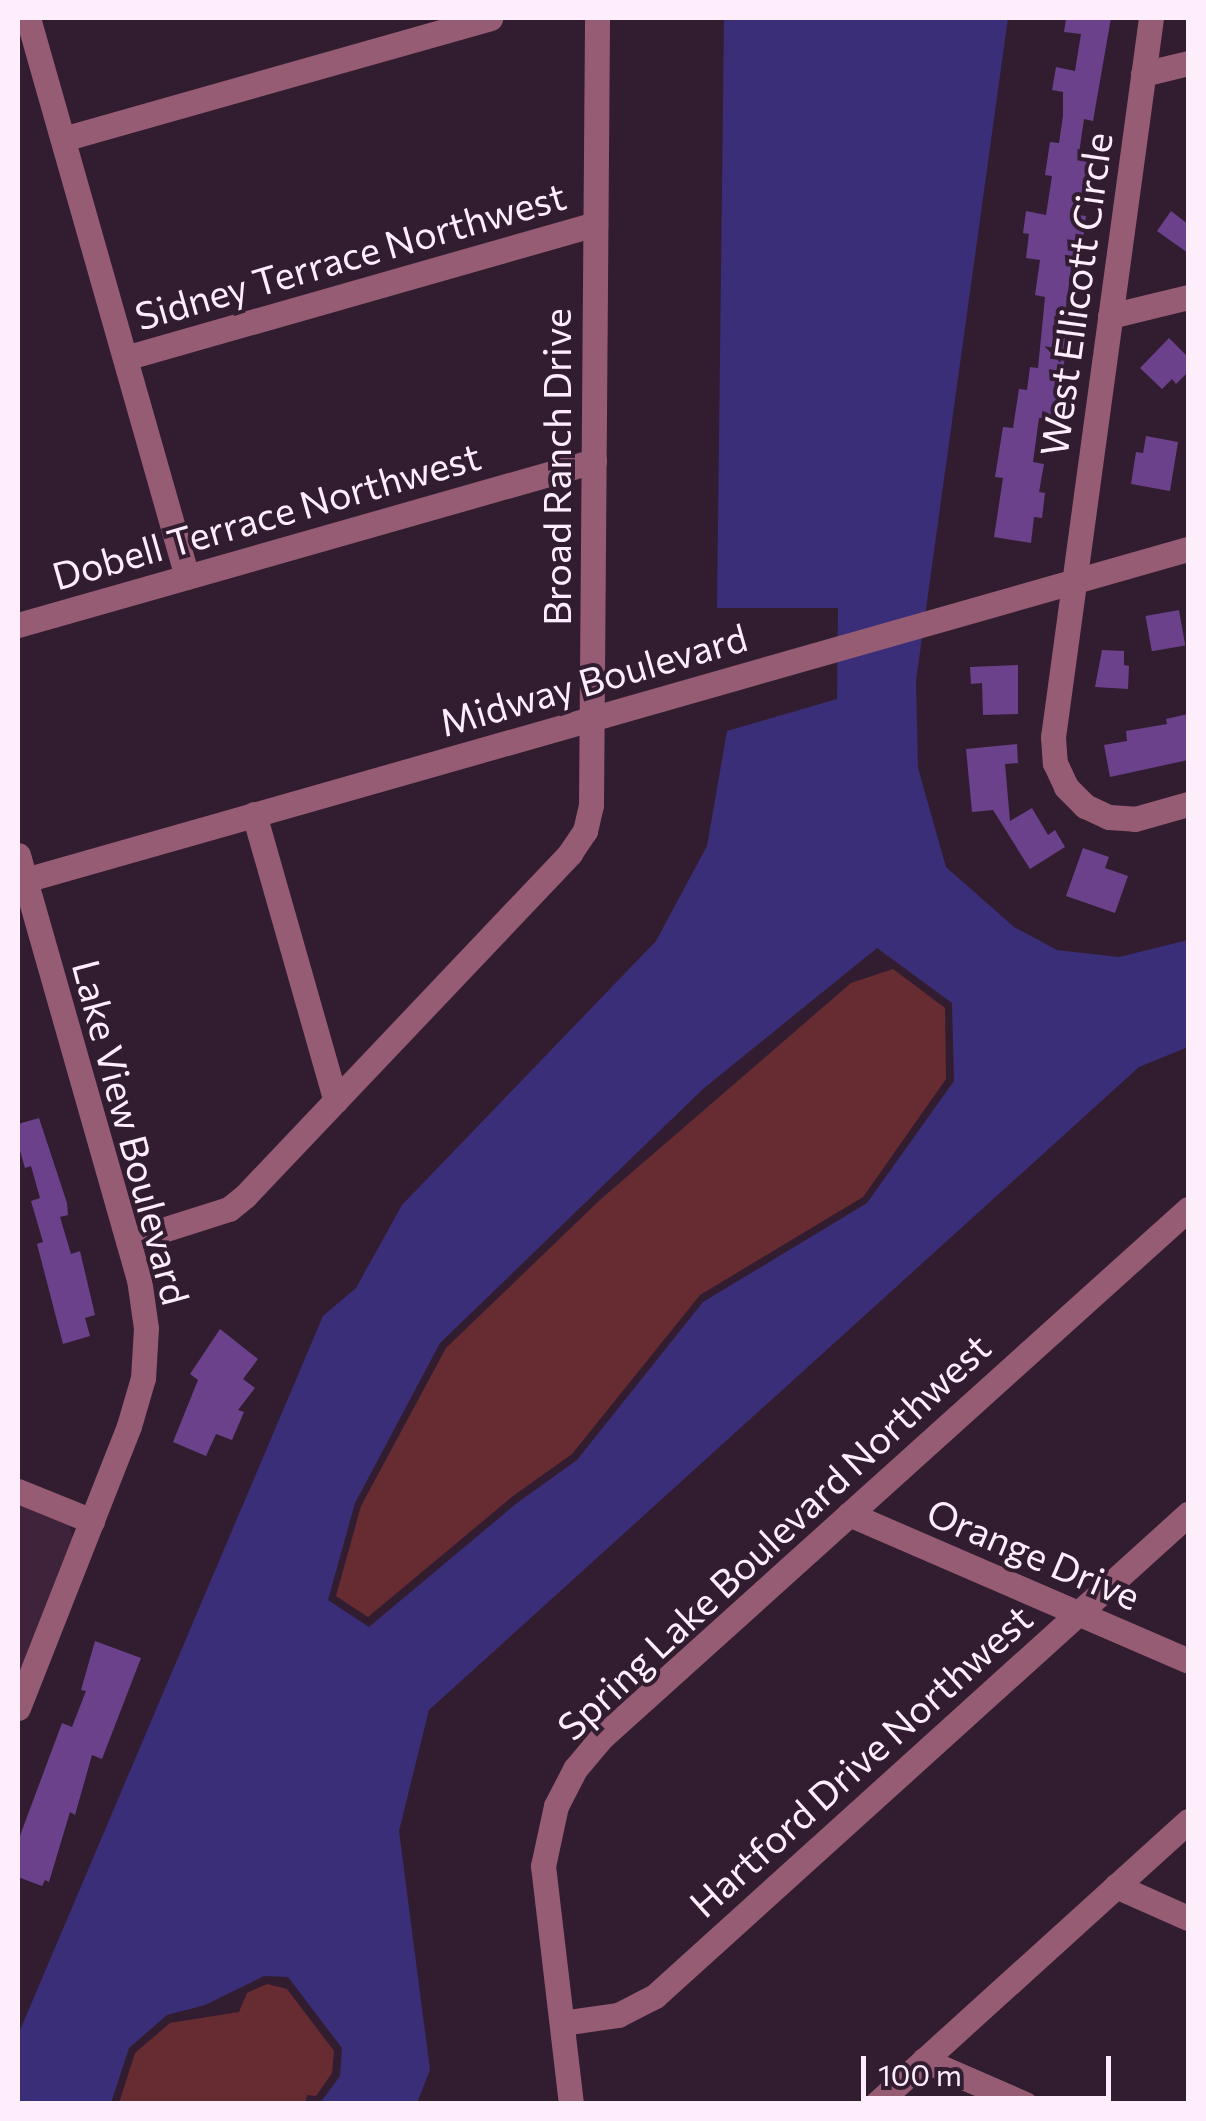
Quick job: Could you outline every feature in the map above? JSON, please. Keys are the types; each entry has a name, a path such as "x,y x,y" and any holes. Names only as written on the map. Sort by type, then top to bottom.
{"street":[{"path":"28,18 187,577"},
{"path":"62,139 490,18"},
{"name":"Broad Ranch Drive","path":"128,1240 229,1209 570,853 585,831 591,806 597,18"},
{"name":"West Ellicott Circle","path":"1151,18 1053,737 1055,764 1066,787 1085,806 1109,817 1135,819 1188,804"},
{"path":"1143,74 1188,63"},
{"name":"Sidney Terrace Northwest","path":"125,358 595,224"},
{"path":"1110,316 1188,297"},
{"name":"Dobell Terrace Northwest","path":"18,625 594,461"},
{"name":"Midway Boulevard","path":"20,872 254,814 1188,549"},
{"path":"254,814 336,1101"},
{"name":"Lake View Boulevard","path":"18,1708 130,1426 143,1378 144,1303 20,872"},
{"name":"Spring Lake Boulevard Northwest","path":"571,2104 543,1866 550,1826 564,1787 602,1738 1188,1209"},
{"path":"18,1491 92,1521"},
{"name":"Orange Drive","path":"849,1514 1188,1661"},
{"name":"Hartford Drive Northwest","path":"562,2023 618,2015 654,1996 1188,1514"},
{"path":"876,2104 1188,1820"},
{"path":"1116,1886 1188,1918"},
{"path":"924,2060 1025,2104"}],"shaded area":[{"path":"724,18 1008,18 916,681 918,768 946,867 1014,927 1057,950 1119,957 1188,940 1188,1047 1139,1067 429,1710 399,1831 430,2070 417,2103 320,2103 340,2076 342,2048 288,1977 264,1976 205,2005 167,2015 129,2048 111,2103 18,2104 18,2035 323,1316 356,1288 402,1205 656,941 707,846 727,731 837,699 838,608 717,608","holes":["877,948 952,1003 954,1081 867,1203 703,1302 577,1460 517,1503 369,1627 328,1600 355,1503 440,1343 703,1089"]},
{"path":"893,969 945,1008 946,1079 863,1197 700,1295 572,1454 513,1496 368,1617 336,1596 361,1506 446,1348 601,1199 851,983"},
{"path":"18,1499 69,1525 73,1538 18,1677"},
{"path":"267,1984 287,1989 334,2051 332,2073 316,2096 307,2095 305,2104 119,2103 135,2053 170,2023 239,2012 247,1993"}],"building":[{"path":"1066,18 1111,18 1093,121 1084,119 1078,160 1093,163 1079,215 1086,216 1079,270 1071,269 1064,321 1073,322 1069,357 1065,357 1056,420 1039,418 1033,462 1044,464 1039,492 1045,493 1042,518 1034,517 1031,543 994,537 1003,478 995,477 1003,427 1013,428 1019,389 1027,390 1030,367 1038,368 1045,297 1035,295 1040,260 1026,258 1029,234 1023,233 1026,211 1046,215 1052,176 1045,175 1050,142 1059,143 1063,116 1063,92 1052,90 1056,67 1075,71 1081,34 1064,32"},
{"path":"1171,211 1188,224 1188,253 1157,231"},
{"path":"1169,338 1188,357 1188,372 1176,384 1172,379 1162,389 1140,368"},
{"path":"1146,436 1178,442 1170,491 1131,484 1136,452 1143,453"},
{"path":"1179,610 1185,645 1152,651 1146,616"},
{"path":"1102,650 1124,651 1124,665 1129,666 1128,689 1095,687"},
{"path":"1018,665 1018,714 983,715 982,683 971,684 970,667"},
{"path":"1188,714 1188,760 1110,777 1104,745 1127,741 1126,731 1167,724 1166,719"},
{"path":"1017,744 1018,763 1005,764 1010,821 1032,808 1048,835 1055,830 1065,847 1030,869 993,810 972,812 966,749"},
{"path":"1083,848 1109,857 1105,868 1128,876 1115,913 1066,896"},
{"path":"39,1118 67,1203 68,1215 60,1217 71,1254 80,1251 95,1315 85,1318 90,1336 63,1344 37,1244 43,1242 31,1201 40,1198 31,1166 25,1168 18,1144 18,1124"},
{"path":"220,1329 258,1359 243,1379 255,1388 238,1410 244,1412 232,1440 216,1434 206,1456 173,1442 198,1380 190,1374"},
{"path":"95,1641 141,1658 102,1759 92,1755 75,1815 70,1812 49,1882 45,1880 42,1886 18,1877 18,1841 62,1723 72,1727 86,1691 81,1690"}]}
